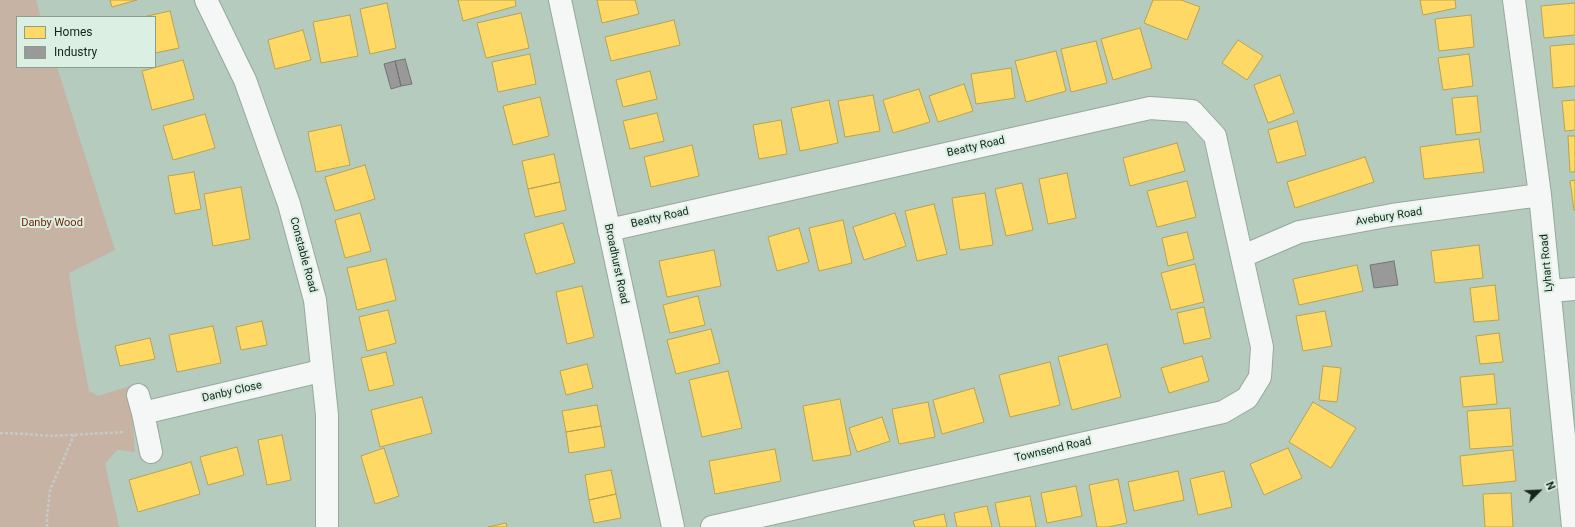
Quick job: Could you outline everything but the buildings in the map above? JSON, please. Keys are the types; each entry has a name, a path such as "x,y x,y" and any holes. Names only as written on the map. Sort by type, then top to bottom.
{"street":[{"name":"Broadhurst Road","path":"560,0 673,527"},
{"name":"Lyhart Road","path":"1514,0 1540,195 1573,527"},
{"name":"Constable Road","path":"211,1 245,80 289,204 315,300 327,415 327,527"},
{"name":"Beatty Road","path":"609,230 1150,108 1192,112 1215,136 1243,256"},
{"name":"Avebury Road","path":"1243,256 1299,232 1392,215 1540,195"},
{"name":"Townsend Road","path":"712,527 1224,412 1247,398 1260,377 1262,347 1243,256"},
{"path":"1550,291 1575,289"},
{"name":"Danby Close","path":"142,412 322,370"},
{"path":"142,412 151,452"}],"path":[{"path":"0,433 50,436 126,432 142,412"},
{"path":"48,527 47,516 50,490 74,435"}],"green space":[{"name":"Danby Wood","path":"0,0 36,0 41,16 16,16 16,68 57,68 115,250 69,273 76,322 89,391 98,396 130,386 135,452 117,450 105,464 119,527 0,527"}]}
